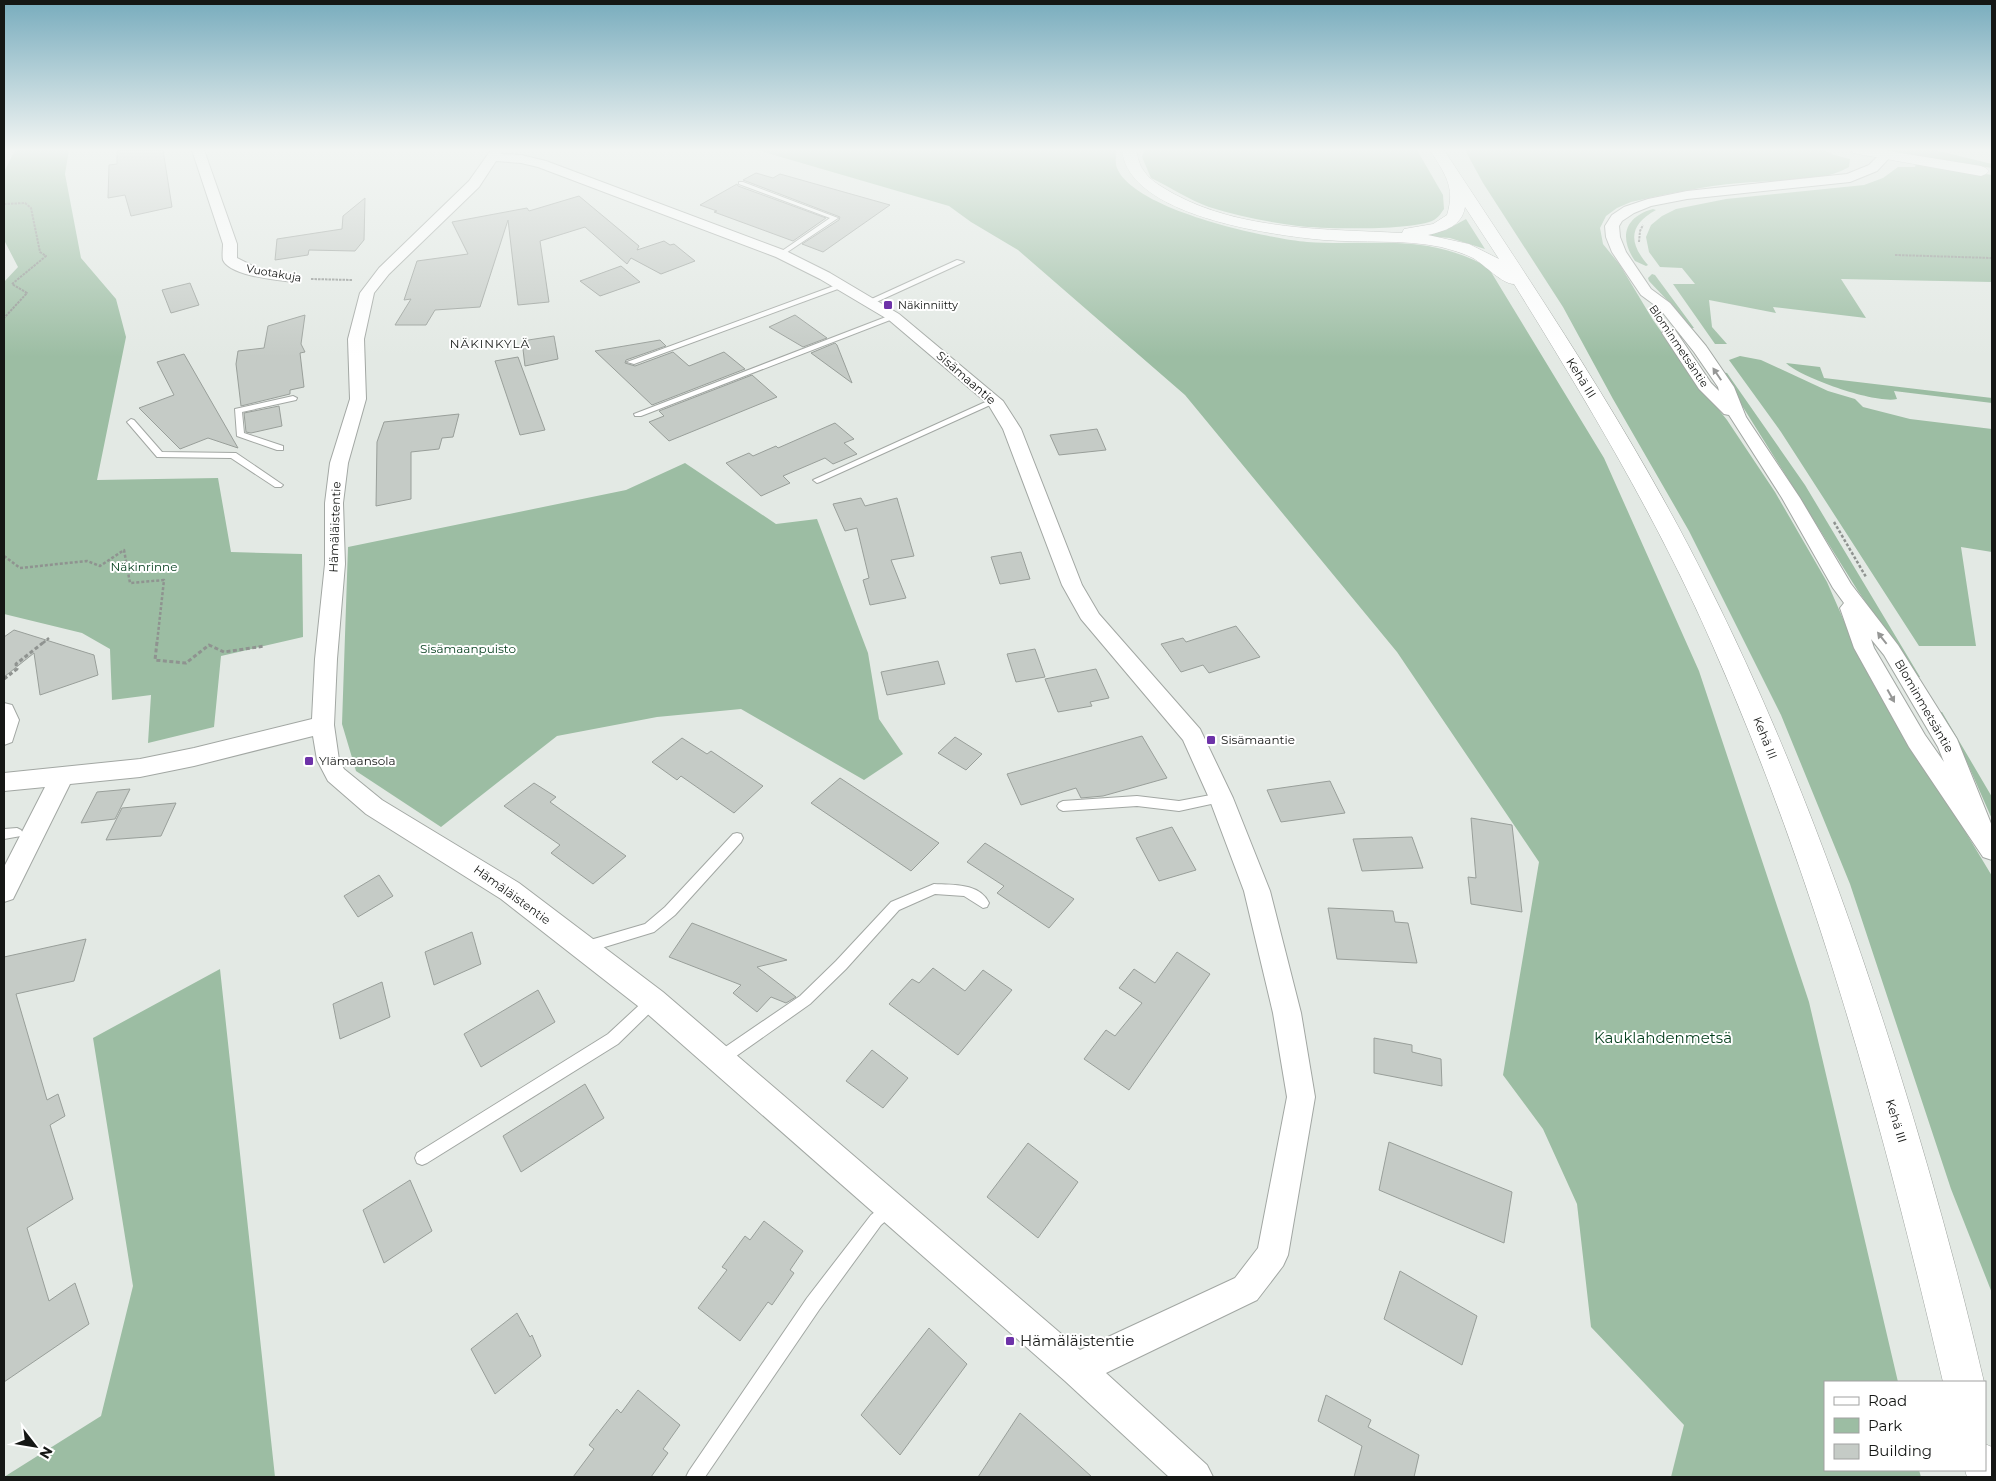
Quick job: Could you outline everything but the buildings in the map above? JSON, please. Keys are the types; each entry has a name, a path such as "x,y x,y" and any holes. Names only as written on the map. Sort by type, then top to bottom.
{"main road":[{"path":"1228,219 1288,231 1325,235 1389,236 1453,244 1474,251 1490,260 1528,293"},
{"path":"1389,236 1430,229 1451,222 1453,219"},
{"name":"Kehä III","path":"1482,219 1603,414 1680,550 1724,641 1762,730 1834,921 1910,1167 1964,1381"}],"street":[{"name":"Vuotakuja","path":"222,219 230,244 230,259 238,266 259,273 293,278"},
{"name":"Hämäläistentie","path":"438,219 376,280 367,292 356,339 358,399 335,482 336,564 326,659 323,725 328,760 336,775 374,807 502,886 653,1002 1077,1369 1195,1477"},
{"name":"Sisämaantie","path":"688,219 781,254 869,302 894,317 995,401 1012,429 1072,585 1091,619 1192,735 1221,798 1257,891 1286,1013 1301,1097 1272,1254 1246,1289 1077,1369"},
{"name":"Blominmetsäntie","path":"1616,219 1612,226 1613,237 1619,252 1646,292 1650,305 1705,386 1738,417 1791,498 1843,588 1864,648 1917,741 1988,843"},
{"path":"4,711 8,720 4,736"},
{"path":"4,782 140,768 194,757 323,725"},
{"path":"4,891 62,777"}],"lane":[{"path":"781,254 833,219"},
{"path":"869,302 960,262"},
{"path":"631,362 842,286"},
{"path":"638,414 894,317"},
{"path":"280,448 240,434 238,411 293,398"},
{"path":"817,480 995,401"},
{"path":"131,422 160,455 233,454 278,485"},
{"path":"1063,806 1137,801 1179,806 1221,798"},
{"path":"4,834 17,833"},
{"path":"583,948 649,928 676,904 737,838"},
{"path":"720,1059 805,1000 841,965 895,906 934,889 967,891 983,903"},
{"path":"422,1158 612,1039 653,1002"},
{"path":"695,1477 813,1304 876,1220 890,1208"}],"path":[{"path":"4,318 27,293 12,284 46,256 40,252 33,219"},
{"path":"1641,247 1638,240 1645,220"},
{"path":"1895,255 1992,258"},
{"name":"Vuotakuja","path":"293,278 376,280"},
{"path":"1830,516 1870,583"},
{"path":"4,556 20,568 86,561 100,566 124,550 130,583 164,580 155,660 186,663 210,644 224,652 265,646"},
{"path":"4,679 17,669 16,664 49,638"}],"green space":[{"name":"Näkinrinne","path":"4,219 74,219 81,258 116,299 126,337 97,480 218,478 231,552 302,554 303,637 221,656 214,727 148,743 151,695 112,700 110,649 82,633 4,614 4,282 18,267 4,240"},
{"name":"Kauklahdenmetsä","path":"967,219 1203,219 1262,235 1307,242 1398,243 1428,246 1459,254 1488,267 1604,458 1699,671 1809,1002 1898,1381 1824,1381 1824,1471 1919,1471 1921,1477 1671,1477 1684,1425 1591,1327 1577,1204 1543,1129 1503,1075 1539,862 1397,652 1185,395 1018,250"},
{"path":"1256,219 1435,219 1423,224 1388,228 1310,227"},
{"path":"1466,219 1485,249 1450,238 1425,236 1446,230"},
{"path":"1506,219 1604,219 1600,228 1603,244 1620,265 1653,320 1699,385 1727,420 1775,492 1827,582 1858,653 1992,876 1992,1293 1951,1189 1850,884 1781,715 1689,531 1613,399 1563,307"},
{"path":"1634,219 1644,219 1636,228 1634,234 1637,249 1648,265 1646,266 1635,261 1627,244 1627,229"},
{"path":"1658,219 1992,219 1992,282 1841,279 1866,318 1773,307 1776,313 1709,300 1712,327 1727,344 1715,344 1673,284 1695,284 1682,268 1660,267 1649,252 1646,237 1651,225"},
{"path":"1652,274 1655,275 1694,328 1689,328 1649,281 1648,278"},
{"path":"1740,356 1761,360 1828,391 1855,399 1863,407 1910,419 1992,429 1992,552 1961,547 1976,646 1919,646 1781,432 1729,360"},
{"path":"1786,363 1820,367 1824,378 1992,398 1992,403 1894,391 1897,399 1873,398 1807,376"},
{"path":"1721,372 1727,373 1805,485 1920,677 1917,677 1858,591"},
{"name":"Sisämaanpuisto","path":"685,463 776,524 817,519 868,653 879,719 903,754 864,780 741,709 657,717 557,736 441,827 356,771 342,724 348,547 626,490"},
{"path":"1938,712 1942,712 1992,797 1992,819 1966,760"},
{"path":"220,969 275,1477 4,1477 101,1416 133,1286 93,1038"}],"place":[{"name":"Näkinniitty","path":"888,305"},
{"name":"Sisämaantie","path":"1211,740"},
{"name":"Ylämaansola","path":"309,761"},
{"name":"Hämäläistentie","path":"1010,1341"}],"district":[{"name":"NÄKINKYLÄ","path":"490,344"}]}
